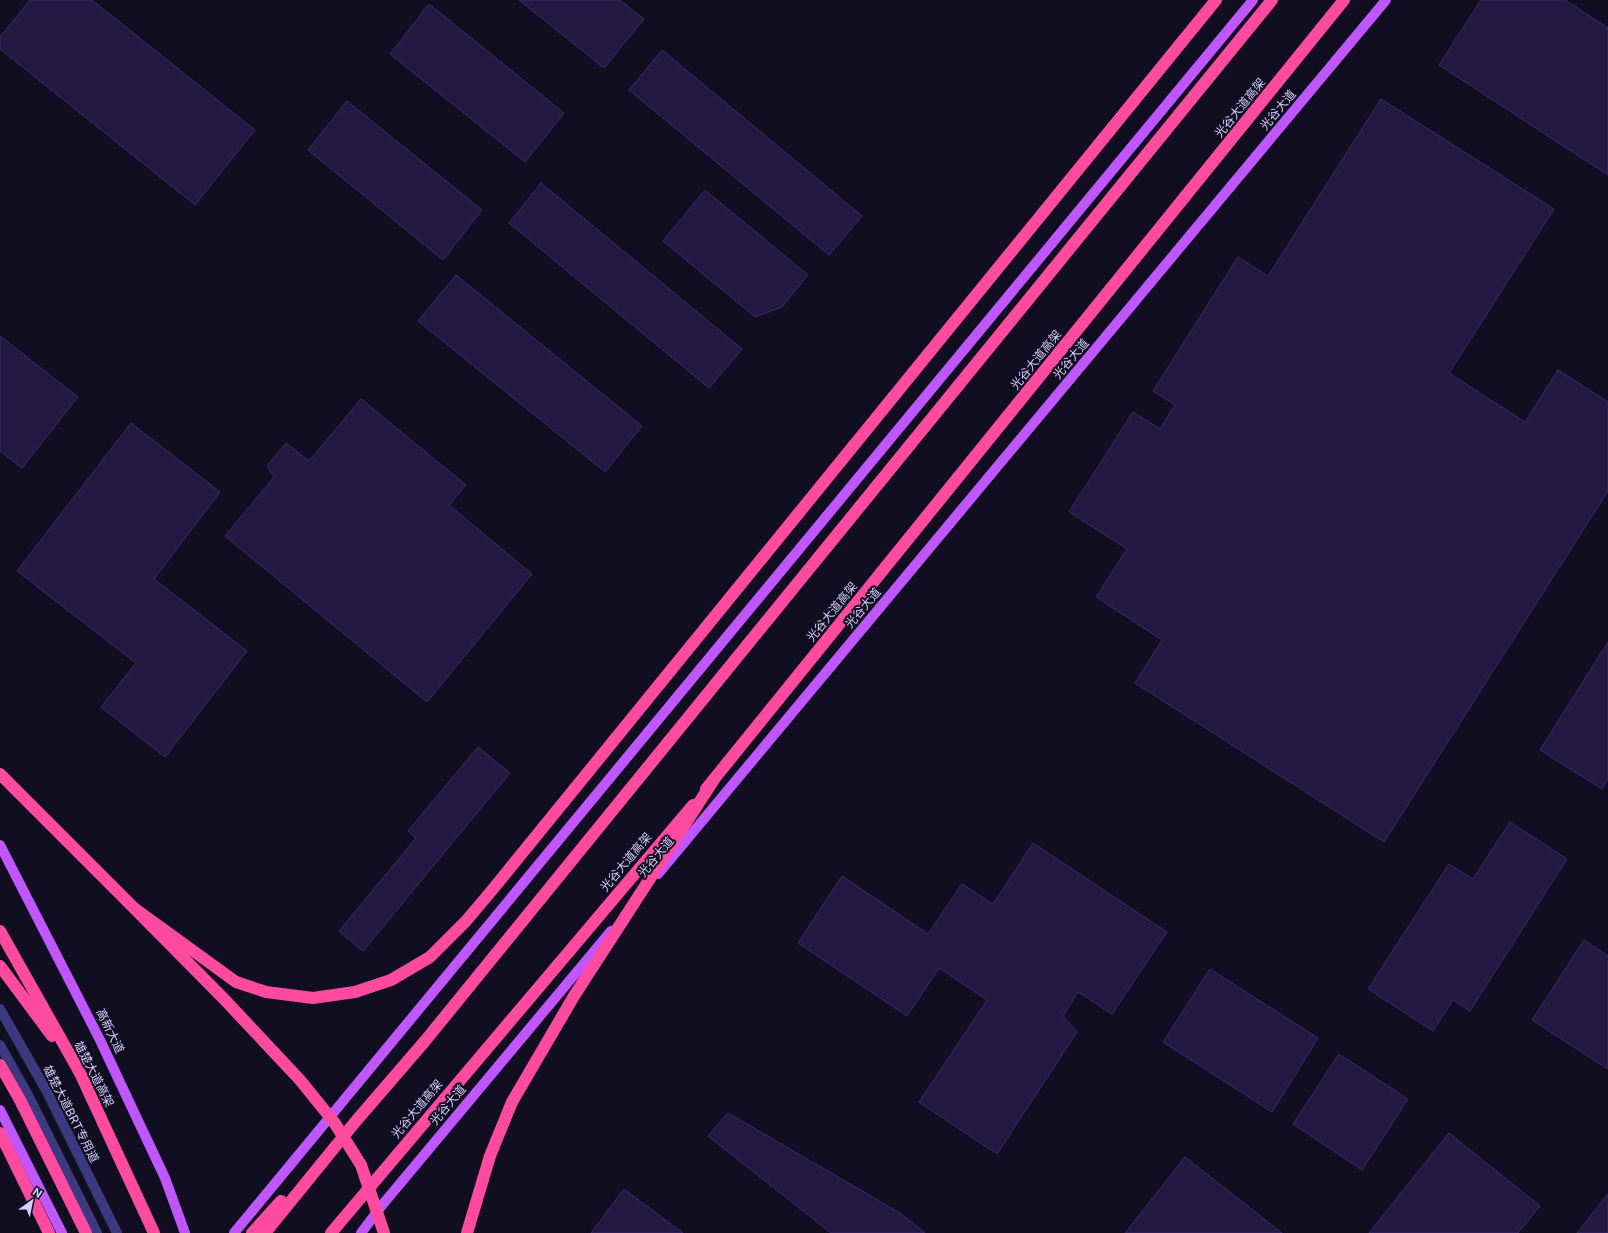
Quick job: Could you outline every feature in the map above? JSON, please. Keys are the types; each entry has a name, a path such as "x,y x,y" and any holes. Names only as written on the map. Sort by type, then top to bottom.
{"highway":[{"path":"134,908 236,982 266,992 313,998 355,992 391,980 430,957 466,921 493,889 1216,0"},
{"path":"265,1233 356,1121 425,1041 1272,0"},
{"name":"光谷大道高架","path":"332,1233 713,781 1344,0"},
{"path":"0,774 224,999 300,1080 334,1122 361,1165 384,1233"},
{"path":"467,1233 490,1156 512,1102 574,996 713,781"},
{"name":"雄楚大道高架","path":"0,931 80,1073 154,1233"},
{"path":"0,966 80,1073"},
{"path":"0,1065 20,1100 86,1233"},
{"path":"252,1233 356,1121"},
{"path":"0,1133 49,1233"}],"main road":[{"path":"234,1233 1253,0"},
{"name":"光谷大道","path":"361,1233 398,1186 1386,0"},
{"name":"高新大道","path":"0,846 100,1040 165,1178 185,1233"},
{"path":"0,1110 62,1233"}],"lane":[{"name":"雄楚大道BRT专用道","path":"0,1009 46,1090 116,1233"},
{"path":"0,1045 29,1097 97,1233"}],"building":[{"path":"30,0 92,0 255,130 195,205 0,49 0,37"},
{"path":"519,0 620,0 644,19 604,68"},
{"path":"1481,0 1565,0 1608,28 1608,175 1439,65"},
{"path":"429,4 564,113 525,162 390,54"},
{"path":"662,50 862,216 829,255 629,90"},
{"path":"1381,99 1554,209 1449,373 1525,422 1558,370 1608,402 1608,491 1384,842 1135,683 1162,640 1096,597 1127,549 1069,512 1133,412 1160,429 1175,405 1153,391 1238,257 1268,276"},
{"path":"347,101 482,210 443,260 308,150"},
{"path":"541,183 742,349 709,388 509,223"},
{"path":"705,190 808,275 782,307 755,317 663,241"},
{"path":"456,275 642,426 605,472 418,321"},
{"path":"0,336 78,397 22,468 0,451"},
{"path":"361,399 466,485 449,505 532,574 427,702 225,536 274,477 267,466 286,443 309,461"},
{"path":"131,423 220,492 154,579 247,651 165,757 101,707 136,663 17,571"},
{"path":"1608,642 1608,779 1602,789 1540,750"},
{"path":"478,747 510,773 363,951 339,931 416,838 408,831"},
{"path":"1510,822 1567,859 1470,1011 1453,1000 1433,1031 1368,989 1449,864 1473,879"},
{"path":"1033,843 1167,932 1112,1014 1078,992 1063,1016 1077,1032 997,1154 919,1102 987,1000 939,968 907,1016 798,943 842,876 928,934 962,884 993,904"},
{"path":"1584,940 1608,956 1608,1069 1532,1020"},
{"path":"1210,969 1318,1038 1272,1112 1163,1042"},
{"path":"1339,1054 1408,1099 1362,1170 1293,1124"},
{"path":"728,1113 900,1213 925,1233 831,1233 708,1136"},
{"path":"1449,1133 1540,1206 1518,1233 1369,1233"},
{"path":"1185,1157 1282,1233 1125,1233"},
{"path":"624,1189 683,1233 591,1233"},
{"path":"1608,1194 1608,1233 1577,1233"}]}
